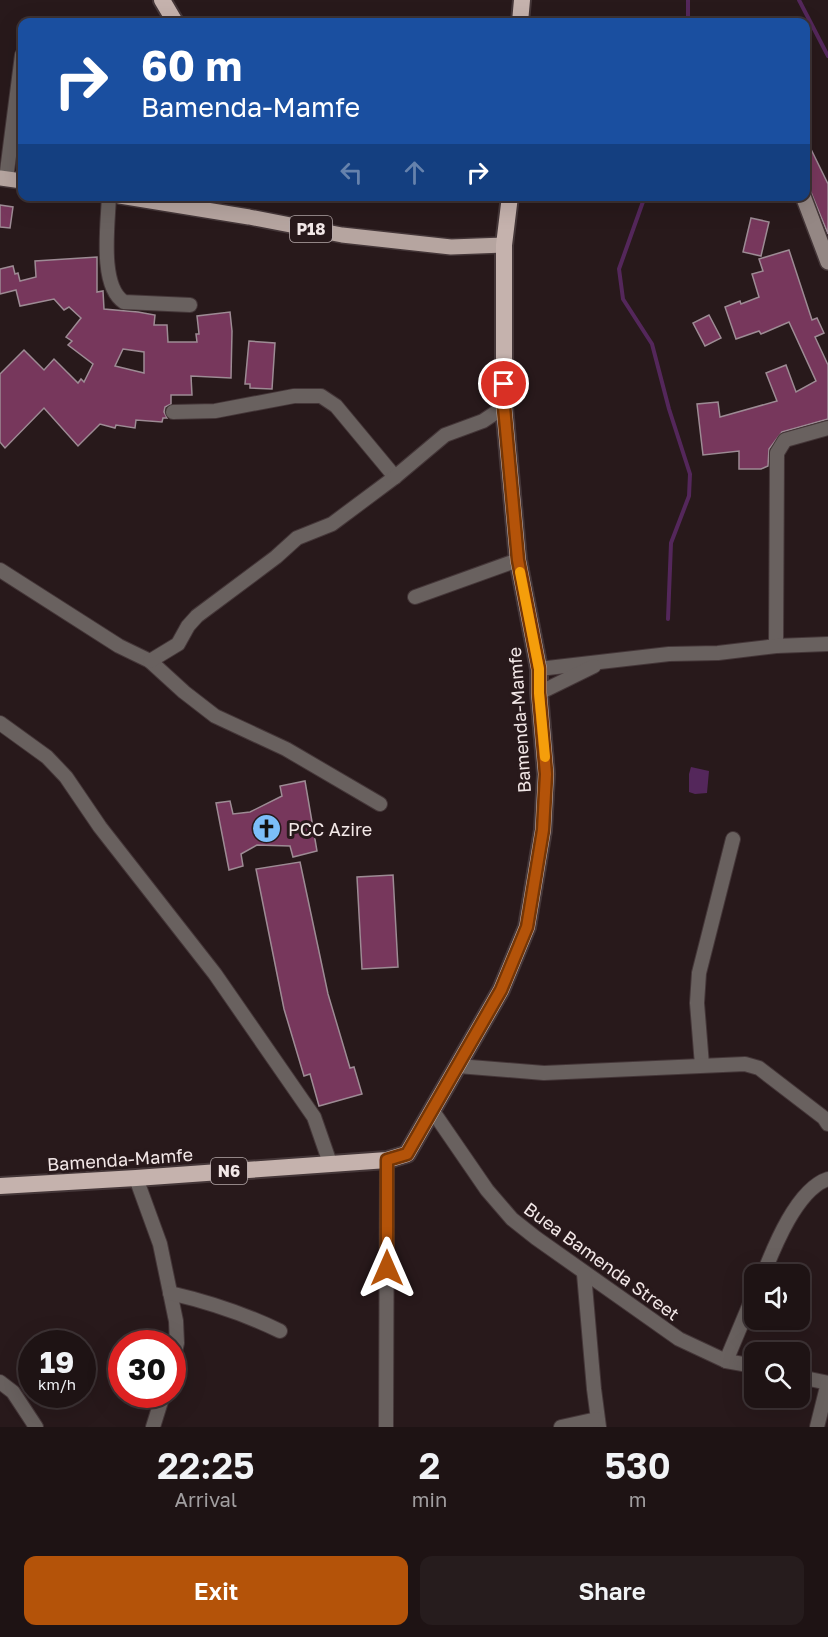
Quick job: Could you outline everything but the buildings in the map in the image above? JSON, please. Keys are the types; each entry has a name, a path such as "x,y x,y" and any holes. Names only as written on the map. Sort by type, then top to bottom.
{"highway":[{"path":"162,0 173,18"},
{"path":"520,18 522,0"},
{"name":"Bamenda-Mamfe","path":"0,1186 387,1160 407,1154 434,1113 501,990 527,927 543,830 546,774 539,669 518,560 504,407 504,245 509,201"}],"main road":[{"path":"3,178 18,180"},
{"name":"P18","path":"151,201 342,235 451,247 504,245"},
{"path":"805,201 828,262"}],"street":[{"path":"3,178 18,81"},
{"path":"109,201 108,271 117,297 123,302 190,305"},
{"path":"173,412 215,411 294,396 321,396 336,406 395,477"},
{"path":"150,661 178,644 188,626 197,616 276,557 297,538 332,524 395,477 445,435 483,421 504,407"},
{"path":"776,646 777,453 785,440 828,428"},
{"path":"415,597 518,560"},
{"path":"0,570 119,646 150,661 183,692 215,716 286,749 380,804"},
{"path":"539,669 669,654 718,653 776,646 828,644"},
{"path":"539,693 605,660"},
{"path":"0,723 31,744 66,777 100,827 215,974 314,1117 330,1163"},
{"path":"702,1065 697,1003 699,973 733,839"},
{"path":"458,1066 544,1073 746,1064 759,1068 824,1118 828,1124"},
{"name":"Buea Bamenda Street","path":"434,1113 488,1190 512,1219 584,1274 679,1339 726,1361 744,1364"},
{"path":"386,1427 387,1160"},
{"path":"136,1178 159,1244 176,1330"},
{"path":"767,1264 801,1200 821,1182 828,1179"},
{"path":"561,1427 598,1423 584,1274"},
{"path":"170,1293 203,1300 245,1314 280,1331"},
{"path":"726,1361 744,1318"},
{"path":"810,1379 828,1383 817,1427"},
{"path":"0,1382 14,1392 35,1427"},
{"path":"153,1427 159,1408"},
{"path":"22,1427 31,1422 35,1427"}],"shaded area":[{"path":"691,767 709,771 707,793 689,792"}],"waterway":[{"path":"688,0 688,18"},
{"path":"799,0 808,18"},
{"path":"810,21 828,56"},
{"path":"643,201 619,269 623,299 652,344 669,409 690,474 689,496 671,543 668,619"}],"slow traffic":[{"path":"520,572 539,669 545,757"}],"place":[{"name":"PCC Azire","path":"267,829"}],"route":[{"path":"387,1268 387,1160 407,1154 501,990 527,927 543,830 546,774 539,669 518,560 504,407 504,384"}]}
